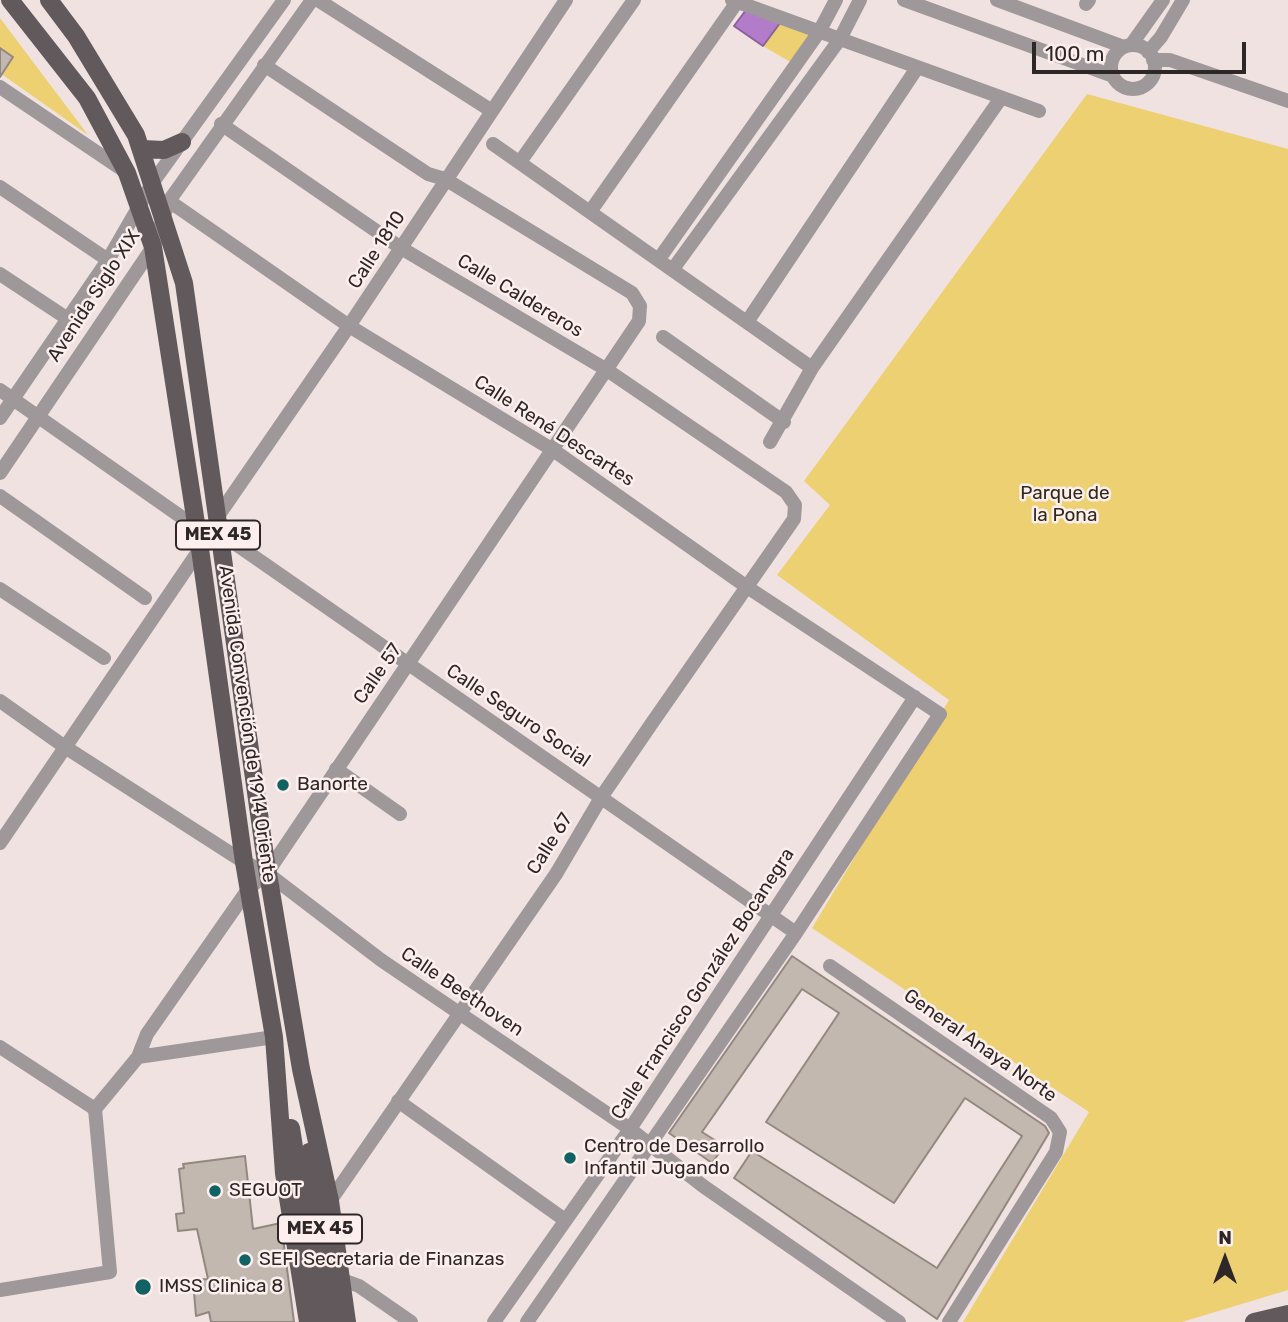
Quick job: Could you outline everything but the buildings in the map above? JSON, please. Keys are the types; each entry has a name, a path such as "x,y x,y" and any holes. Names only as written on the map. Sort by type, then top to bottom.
{"main road":[{"name":"Avenida Convención de 1914 Oriente","path":"10,0 87,98 127,173 153,247 197,528 244,862 274,1037 284,1173 308,1322"},
{"name":"Avenida Convención de 1914 Oriente","path":"49,0 76,36 142,149 166,209 184,283 267,873 301,1069 330,1201 347,1322"},
{"path":"142,149 164,150 182,142"},
{"name":"Avenida Convención de 1914 Oriente","path":"301,1069 300,1138 321,1322"},
{"name":"Avenida Convención de 1914 Oriente","path":"278,1078 300,1138 334,1322"},
{"path":"1254,1322 1288,1314"}],"street":[{"name":"Avenida Siglo XIX","path":"0,418 6,395 68,319 108,260 153,181 284,0"},
{"name":"Avenida Siglo XIX","path":"0,473 36,416 153,247 166,209 221,124 312,0"},
{"path":"318,0 492,111"},
{"name":"Calle 1810","path":"217,525 566,0"},
{"path":"520,162 634,0"},
{"path":"659,259 819,32 836,0"},
{"path":"673,269 840,39 860,0"},
{"path":"904,0 1113,76 1123,86 1137,88 1149,81 1151,56 1183,0"},
{"path":"997,0 1151,56 1170,60 1288,101"},
{"path":"1113,76 1114,56 1127,46 1163,0"},
{"path":"590,212 735,1 1039,111"},
{"path":"264,65 428,174 445,179"},
{"path":"747,322 917,68"},
{"path":"0,88 127,173"},
{"path":"770,442 784,422 812,368 1001,98"},
{"name":"Calle Caldereros","path":"221,124 401,248 607,370 786,492 795,505"},
{"path":"493,144 812,368"},
{"name":"Calle 57","path":"94,1109 138,1057 147,1034 249,888 267,873 639,321 640,306 632,293 445,179"},
{"path":"0,187 108,260"},
{"name":"Calle René Descartes","path":"166,209 349,326 553,450 747,587 940,714 796,933"},
{"path":"0,274 68,319"},
{"path":"663,337 784,422"},
{"path":"6,395 197,528"},
{"path":"0,496 145,598"},
{"name":"Calle 67","path":"330,1201 556,874 602,796 794,519 795,505"},
{"name":"Calle Seguro Social","path":"217,525 407,665 602,796 796,933"},
{"path":"0,844 200,549"},
{"path":"0,589 104,658"},
{"name":"Calle Francisco González Bocanegra","path":"494,1322 631,1129 915,698"},
{"name":"Calle Beethoven","path":"0,701 65,747 244,862 267,873 381,960 631,1129 649,1145 899,1322"},
{"path":"336,769 400,814"},
{"path":"527,1322 796,933"},
{"name":"General Anaya Norte","path":"830,966 1051,1118 1060,1132 1056,1152 949,1322"},
{"path":"138,1057 274,1037"},
{"path":"0,1046 94,1109 110,1272 0,1290"},
{"path":"398,1101 565,1220"},
{"path":"340,1279 359,1286 411,1322"}],"green space":[{"path":"0,18 88,135 0,73"},
{"path":"783,19 816,31 792,63 763,46"},
{"name":"Parque de la Pona","path":"1087,94 1288,149 1288,1290 1182,1322 963,1322 1089,1112 812,928 949,700 777,575 830,505 804,481"}],"shaded area":[{"path":"749,6 783,19 763,46 734,26"}],"place":[{"name":"Banorte","path":"283,785"},
{"name":"Centro de Desarrollo Infantil Jugando","path":"570,1158"},
{"name":"SEGUOT","path":"215,1191"},
{"name":"SEFI Secretaria de Finanzas","path":"245,1260"},
{"name":"IMSS Clinica 8","path":"143,1287"}]}
